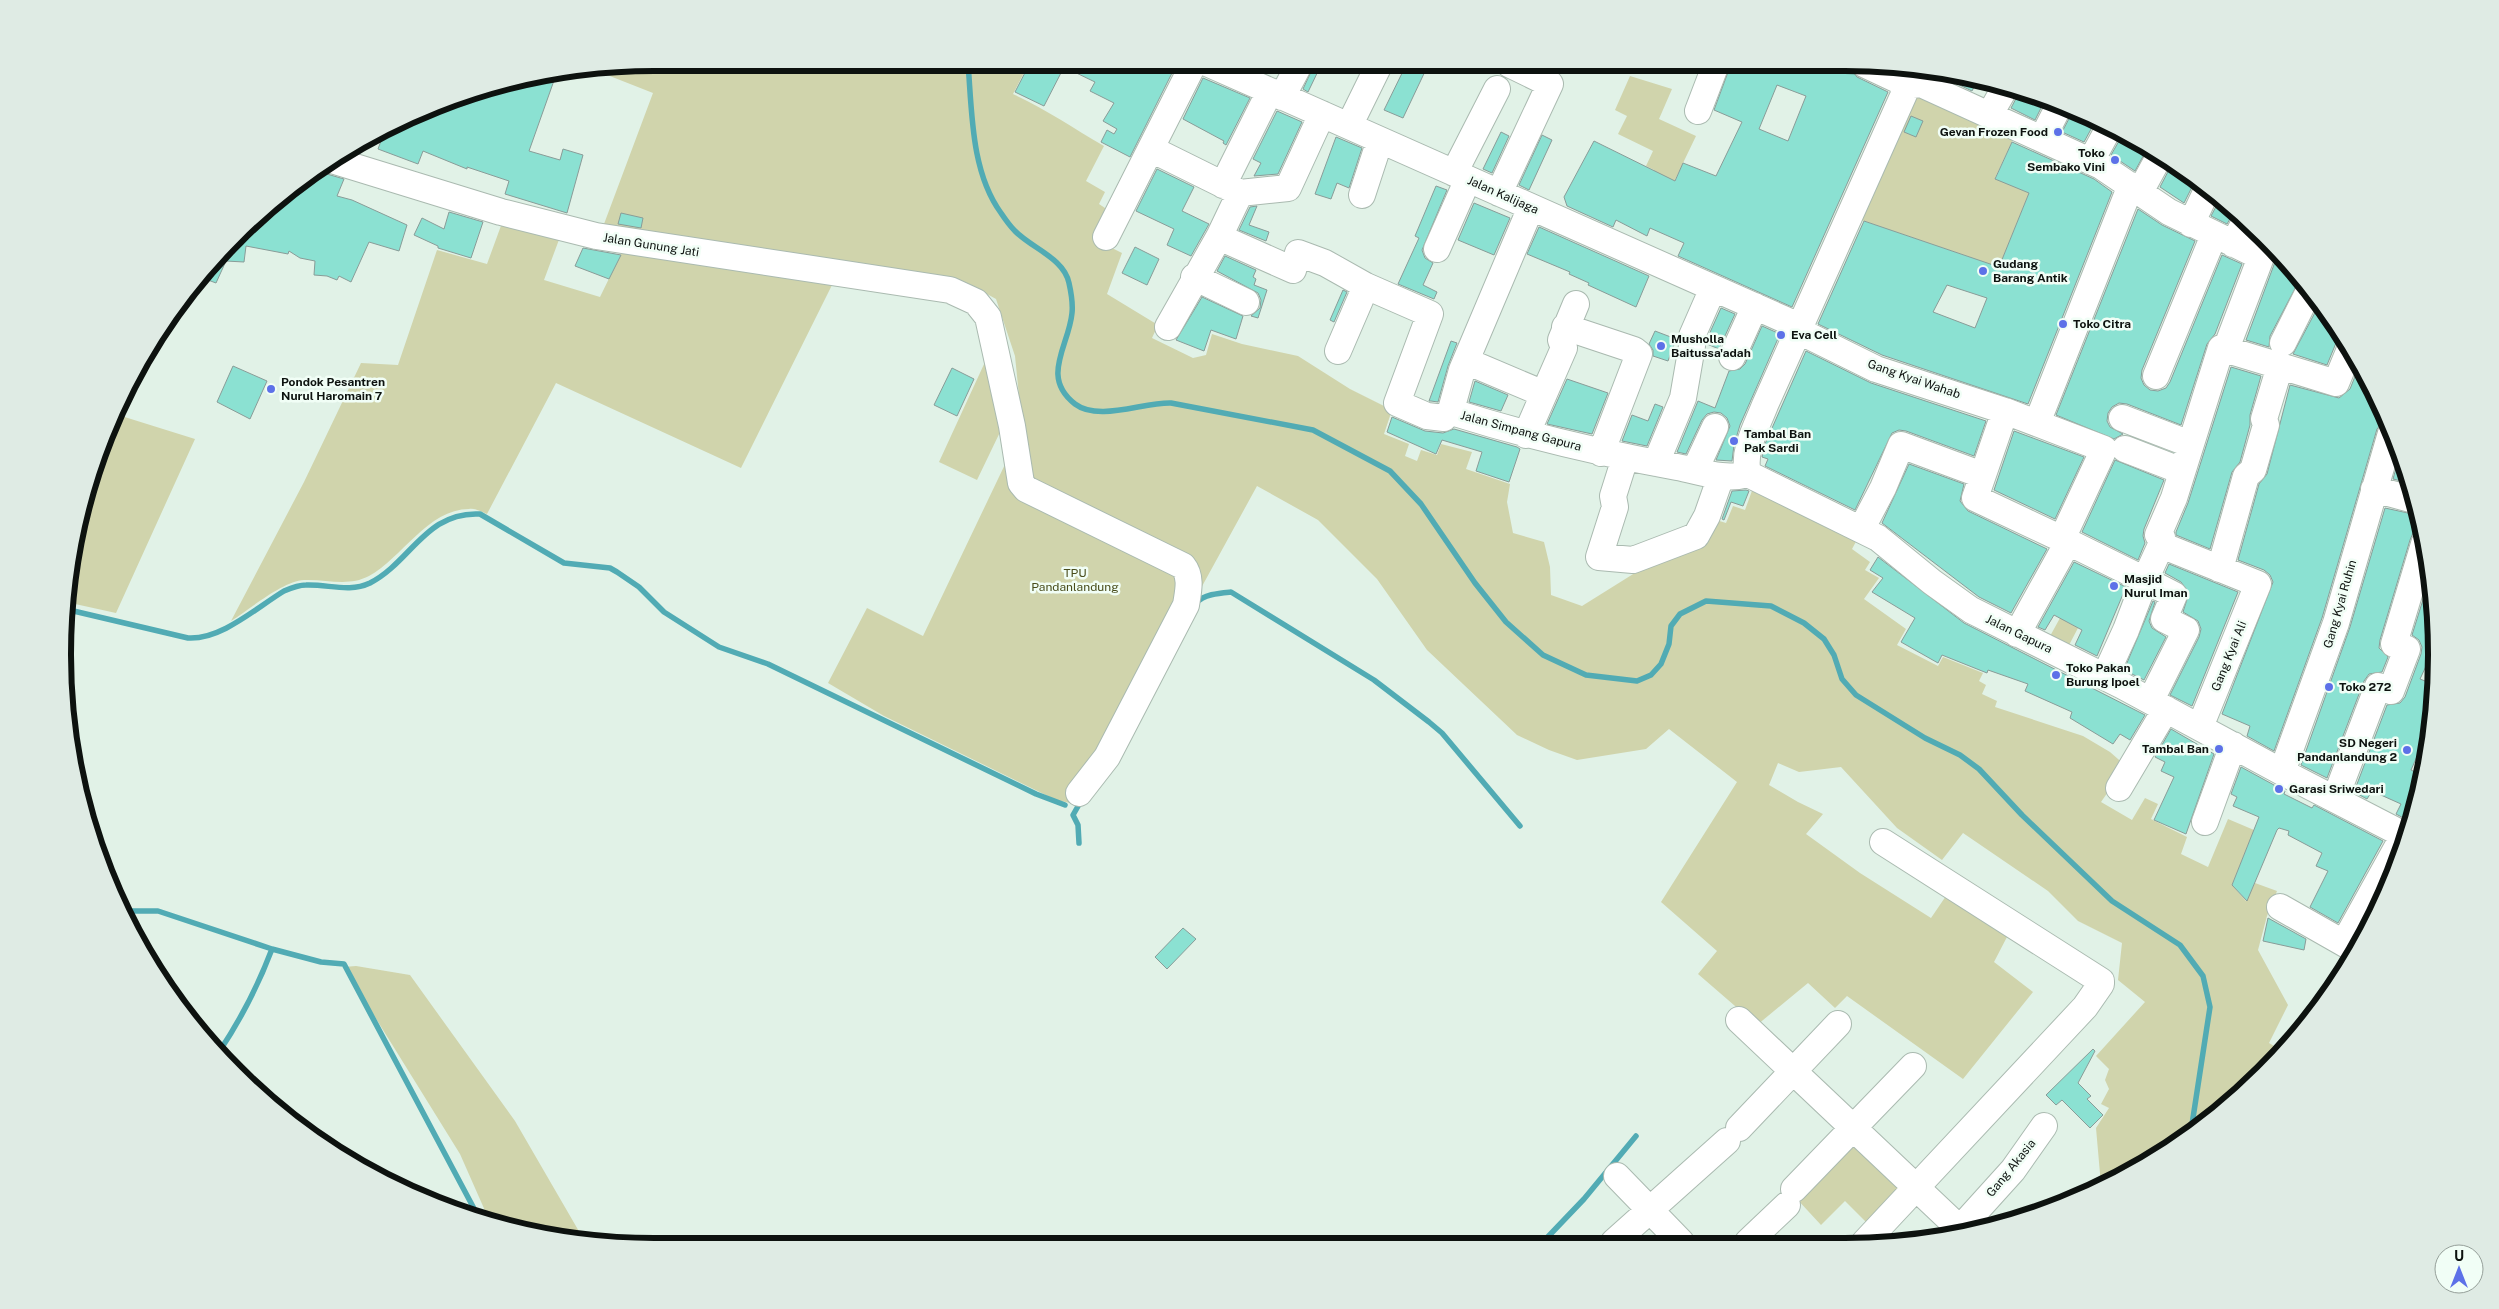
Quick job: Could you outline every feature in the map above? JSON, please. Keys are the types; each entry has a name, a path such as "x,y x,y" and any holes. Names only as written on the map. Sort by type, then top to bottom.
{"street":[{"path":"1106,237 1190,71"},
{"name":"Jalan Kalijaga","path":"1225,71 1755,306 1798,328"},
{"path":"1168,327 1194,277 1219,237 1231,189 1276,94 1294,71"},
{"path":"1349,126 1376,71"},
{"path":"1499,193 1550,84 1523,71"},
{"path":"1698,111 1713,71"},
{"path":"1748,474 1746,462 1749,446 1798,328 1904,94 1903,86 1898,80 1881,72"},
{"path":"1903,86 1946,84 1990,114 2096,163 2167,211 2190,224 2231,234 2261,257 2226,349"},
{"path":"1437,249 1461,176 1497,90"},
{"path":"1990,114 2002,93"},
{"path":"2042,139 2056,111"},
{"path":"1151,149 1231,189 1288,188 1322,114"},
{"path":"2096,163 2107,134"},
{"path":"1362,195 1380,140"},
{"path":"2037,423 2136,189 2156,162"},
{"name":"Jalan Gunung Jati","path":"341,163 501,212 596,236 950,290 976,302 988,317 1012,426 1021,483 1026,489 1183,566 1187,571 1186,605 1107,757 1079,793"},
{"path":"2190,224 2204,196"},
{"name":"Jalan Simpang Gapura","path":"1531,207 1466,361 1451,404 1451,410 1455,413 1526,435 1613,456 1721,476 1738,477 1748,474"},
{"path":"2156,376 2231,234"},
{"path":"1219,237 1272,274 1293,270 1298,253 1325,263 1366,286 1430,314 1397,403 1427,416 1444,418 1451,410"},
{"path":"1194,277 1246,302"},
{"path":"1338,351 1366,286"},
{"path":"1656,463 1683,398 1692,336 1713,288"},
{"path":"2161,545 2220,569 2237,514 2236,506 2246,476 2253,470 2266,425 2264,419 2282,354 2306,298"},
{"path":"1526,435 1564,348 1561,340 1576,304"},
{"path":"1732,357 1755,306"},
{"path":"1566,327 1634,350 1639,354 1613,456 1613,496 1615,507 1599,557 1615,560 1639,559 1696,536 1707,516 1721,476"},
{"name":"Gang Kyai Wahab","path":"1798,328 1876,369 2005,411 2104,450 2065,540"},
{"path":"2104,676 2126,630 2161,545 2162,538 2158,535 2174,498 2221,348 2282,354 2336,383 2346,358"},
{"path":"1466,361 1544,394"},
{"path":"2005,411 1975,494 1978,501 2065,540 2174,595 2164,619 2186,630 2158,704 2119,788"},
{"path":"2122,418 2190,444"},
{"path":"1695,470 1715,427"},
{"name":"Gang Kyai Ruhin","path":"2282,772 2329,645 2388,443"},
{"path":"1862,528 1883,488 1900,445 1982,475"},
{"path":"2126,449 2182,471"},
{"name":"Jalan Gapura","path":"1748,474 1862,528 1893,549 1956,600 2017,634 2158,704 2400,833"},
{"path":"2374,489 2406,498"},
{"path":"2017,634 2065,540"},
{"path":"2334,799 2378,686 2391,691 2407,649 2394,644 2420,558"},
{"name":"Gang Kyai Ali","path":"2200,728 2258,584 2220,569"},
{"path":"2205,822 2233,745"},
{"path":"1869,1237 2084,1007 2100,989 2101,984 2101,980 1883,842"},
{"path":"2280,907 2349,946 2379,887"},
{"path":"1738,1020 1854,1126 1956,1227"},
{"path":"1619,1238 1652,1211 1733,1135 1838,1024"},
{"path":"1752,1238 1854,1126 1913,1066"},
{"name":"Gang Akasia","path":"1963,1226 2013,1170 2044,1126"},
{"path":"1617,1176 1677,1238"}],"green space":[{"name":"TPU Pandanlandung","path":"654,71 1025,71 1013,94 1048,112 1104,146 1086,181 1105,192 1099,204 1108,210 1094,239 1122,253 1107,294 1158,325 1152,338 1193,358 1206,355 1212,334 1242,344 1298,356 1350,389 1392,410 1384,434 1409,444 1405,456 1417,461 1421,450 1437,455 1441,444 1472,452 1466,469 1510,484 1507,502 1513,533 1544,542 1550,567 1551,595 1582,606 1646,566 1710,518 1726,523 1733,506 1745,510 1753,488 1859,536 1852,549 1870,562 1865,570 1879,578 1864,599 1906,629 1897,645 1938,666 1943,657 1983,673 1979,681 1986,685 1982,694 1997,701 1995,707 2083,736 2110,752 2126,766 2101,802 2132,820 2145,798 2158,804 2151,819 2187,837 2181,854 2208,867 2228,819 2254,830 2232,885 2246,901 2255,883 2277,891 2267,916 2258,950 2288,1005 2269,1043 2276,1047 2229,1093 2200,1117 2136,1160 2100,1179 2096,1128 2109,1108 2101,1104 2109,1089 2105,1080 2109,1069 2096,1056 2145,1002 2118,980 2122,943 2078,921 2048,891 1963,833 1942,860 1897,828 1841,767 1799,772 1778,763 1769,785 1823,814 1806,834 1860,873 1931,918 1946,896 2008,935 1994,962 2033,992 1963,1079 1847,996 1835,1008 1808,983 1757,1025 1698,974 1717,951 1661,902 1737,782 1669,729 1646,749 1577,760 1549,750 1517,735 1427,650 1377,579 1318,520 1257,486 1200,590 1075,804 1056,800 884,716 828,683 867,608 923,636 1009,456 1023,435 1015,356 996,299 967,283 660,238 604,224 653,93 603,73"},
{"path":"1630,76 1672,89 1659,119 1696,136 1672,186 1651,177 1654,170 1646,166 1653,151 1618,134 1627,116 1615,110"},
{"path":"1915,89 2016,133 1995,178 2029,193 1999,267 1858,219"},
{"path":"502,223 560,237 544,280 600,297 623,250 832,285 741,468 556,383 487,514 471,509 454,511 428,526 381,568 369,576 345,582 304,580 286,585 231,621 304,482 361,363 398,365 437,250 487,264"},
{"path":"985,362 1002,428 977,480 939,462"},
{"path":"122,416 195,439 116,613 73,604 82,541 91,504 102,467"},
{"path":"2060,618 2078,628 2068,647 2049,638"},
{"path":"356,966 410,975 515,1121 580,1233 541,1227 486,1213 460,1154 344,967"},
{"path":"1853,1137 1906,1188 1870,1226 1845,1201 1821,1225 1796,1198"}],"building":[{"path":"1026,71 1062,71 1044,106 1015,92"},
{"path":"1072,71 1173,71 1130,157 1101,142 1107,130 1114,134 1117,129 1103,121 1114,103 1090,91 1095,82"},
{"path":"1311,71 1318,71 1308,92 1303,89"},
{"path":"1403,71 1425,71 1403,118 1384,110"},
{"path":"1728,71 1853,71 1857,77 1888,92 1792,307 1678,256 1684,243 1650,228 1647,236 1616,220 1613,227 1567,206 1564,197 1594,141 1675,181 1683,163 1716,176 1742,122 1714,110","holes":["1777,85 1806,96 1788,141 1759,129"]},
{"path":"1203,78 1250,98 1226,145 1223,143 1224,141 1183,119"},
{"path":"554,80 529,151 560,160 563,149 583,155 567,213 505,194 509,181 467,167 467,169 423,151 418,164 378,149 382,139 431,116 467,102 504,91"},
{"path":"1951,81 1974,86 1972,91"},
{"path":"2017,97 2042,106 2035,120 2011,108"},
{"path":"1277,111 1302,122 1278,174 1254,176 1261,163 1253,159"},
{"path":"1911,116 1923,121 1916,137 1904,132"},
{"path":"2070,117 2092,127 2084,142 2062,132"},
{"path":"1501,132 1509,136 1492,173 1483,169"},
{"path":"1542,135 1552,140 1529,190 1519,185"},
{"path":"1336,137 1362,148 1349,188 1337,183 1331,199 1315,194"},
{"path":"2119,140 2144,154 2135,171 2111,155"},
{"path":"2012,142 2094,179 2112,192 2028,404 1882,355 1818,324 1864,221 1999,267 2029,193 1995,179","holes":["1947,285 1987,298 1975,328 1933,312"]},
{"path":"1157,169 1194,187 1182,211 1209,224 1191,256 1167,245 1174,229 1136,211"},
{"path":"2169,170 2192,186 2184,203 2160,187"},
{"path":"326,173 344,179 337,196 352,200 407,225 399,251 369,242 351,282 339,276 337,280 327,276 314,275 315,261 300,258 289,251 288,254 246,246 244,262 226,261 216,283 208,280 242,242 299,192"},
{"path":"1436,186 1447,190 1422,250 1425,258 1433,263 1423,285 1437,292 1434,299 1398,284 1419,238 1415,236"},
{"path":"1474,203 1510,218 1494,255 1458,240"},
{"path":"1257,206 1249,225 1269,232 1266,241 1239,230 1250,207"},
{"path":"2216,206 2231,218 2227,224 2211,216"},
{"path":"2138,209 2162,225 2195,241 2142,370 2141,378 2144,385 2150,390 2158,391 2166,388 2170,382 2222,255 2242,264 2215,334 2207,344 2181,425 2127,404 2119,403 2112,407 2108,413 2107,421 2110,427 2123,434 2114,439 2056,415"},
{"path":"449,212 483,222 471,258 438,248 438,246 414,235 422,218 444,229"},
{"path":"621,213 643,218 641,228 618,224"},
{"path":"1539,227 1649,276 1636,307 1588,285 1589,283 1569,274 1570,272 1527,254"},
{"path":"1135,247 1159,259 1147,285 1122,273"},
{"path":"583,248 621,255 609,279 575,266"},
{"path":"1225,256 1256,270 1253,277 1256,279 1254,285 1267,290 1258,318 1251,316 1260,308 1261,300 1258,293 1217,271"},
{"path":"2275,262 2296,286 2270,336 2269,347 2246,340"},
{"path":"1343,290 1347,292 1334,322 1330,320"},
{"path":"1202,297 1243,316 1236,339 1211,330 1204,351 1176,340"},
{"path":"1721,308 1735,314 1719,349 1707,344 1707,339"},
{"path":"2316,311 2337,342 2327,365 2293,354"},
{"path":"1762,326 1780,334 1740,425 1734,445 1732,461 1716,460 1730,426 1727,418 1721,413 1707,414 1702,420 1686,454 1677,452 1698,401 1715,408 1729,371 1740,369 1745,364"},
{"name":"Musholla Baitussa'adah","path":"1655,331 1676,339 1668,361 1653,356 1653,350 1649,344"},
{"path":"1451,341 1457,343 1448,366 1438,402 1429,401"},
{"path":"1806,351 1871,383 1986,421 1974,456 1906,431 1899,430 1892,433 1855,510 1765,466 1768,459 1762,457 1765,444"},
{"path":"233,366 267,381 250,419 217,402"},
{"path":"2231,367 2261,376 2240,462 2232,472 2210,549 2176,535 2176,532 2188,503"},
{"path":"952,368 974,379 957,416 934,405"},
{"path":"2356,374 2380,425 2377,429 2322,618 2274,751 2247,736 2250,726 2222,714 2273,582 2270,575 2264,570 2238,560 2259,484 2267,474 2290,385 2339,398 2350,389"},
{"path":"1567,379 1608,393 1592,434 1547,424"},
{"path":"1475,381 1508,395 1501,411 1469,402"},
{"path":"1655,404 1663,407 1647,446 1622,441 1632,415 1648,421"},
{"path":"1392,417 1425,431 1443,433 1454,429 1517,447 1520,449 1509,482 1476,471 1482,452 1442,440 1436,454 1387,432"},
{"path":"2014,431 2084,457 2055,519 1994,490"},
{"path":"2115,460 2164,480 2144,529 2145,543 2138,560 2082,532"},
{"path":"1909,464 1964,484 1960,501 1968,511 2047,549 2011,613 1979,597 1882,523"},
{"path":"2397,466 2401,481 2393,479"},
{"path":"1732,491 1749,491 1743,506 1731,502 1724,520 1722,519"},
{"path":"2385,508 2410,514 2415,532 2410,540 2380,640 2379,648 2388,657 2382,672 2369,674 2364,681 2327,778 2301,765 2350,627"},
{"path":"1878,557 1964,623 2145,715 2130,740 2120,734 2113,744 2070,718 2072,712 2025,691 2028,684 1988,670 1987,673 1942,655 1938,663 1901,642 1915,618 1872,592 1883,578 1870,570"},
{"path":"2074,562 2126,587 2097,656 2075,645 2082,630 2054,615 2045,630 2038,627"},
{"path":"2169,564 2238,592 2192,706 2170,695 2199,637 2201,629 2198,621 2183,612 2189,593 2181,582 2165,573"},
{"path":"2425,594 2428,662 2420,679 2427,682 2427,693 2420,750 2411,770 2415,772 2417,768 2404,818 2396,814 2401,804 2372,791 2367,799 2354,792 2387,705 2400,703 2405,697 2421,654 2422,647 2419,640 2412,635"},
{"path":"2153,601 2155,602 2149,621 2152,628 2166,637 2144,680 2124,670"},
{"path":"2171,729 2214,754 2186,834 2154,820 2174,777 2161,771 2165,762 2155,757"},
{"path":"2241,767 2285,791 2284,794 2312,808 2314,805 2383,841 2338,923 2310,907 2328,871 2316,866 2322,853 2288,835 2289,831 2279,828 2277,830 2247,901 2232,885 2259,817 2233,806 2237,797 2231,794"},
{"path":"2268,918 2306,939 2304,950 2263,941"},
{"path":"1183,928 1196,939 1167,969 1155,957"},
{"path":"2093,1049 2095,1051 2078,1083 2091,1096 2087,1099 2103,1115 2090,1128 2062,1100 2056,1105 2046,1095"}],"waterway":[{"path":"969,71 972,121 978,160 991,197 1013,229 1054,260 1066,274 1069,283 1072,313 1059,361 1058,372 1059,383 1065,394 1075,404 1085,409 1109,411 1171,403 1313,430 1390,471 1421,504 1475,583 1506,622 1543,655 1586,675 1637,681 1651,675 1661,664 1669,644 1671,626 1680,614 1706,601 1771,606 1804,623 1824,639 1834,655 1842,679 1856,695 1925,738 1960,755 1979,769 2022,815 2112,901 2180,945 2203,976 2210,1007 2192,1122"},
{"path":"73,611 188,638 213,634 238,622 284,591 295,587 314,585 346,588 370,583 397,563 432,529 461,515 480,514 564,563 610,568 639,587 664,612 719,647 768,664 1036,794 1065,805"},
{"path":"1196,603 1208,596 1231,592 1374,680 1442,733 1520,826"},
{"path":"1079,843 1078,825 1073,815 1081,801"},
{"path":"131,911 158,911 272,949 321,962 344,964 474,1209"},
{"path":"223,1046 248,1002 272,949"},
{"path":"1547,1238 1584,1199 1636,1136"}],"place":[{"name":"Gevan Frozen Food","path":"2058,132"},
{"name":"Toko Sembako Vini","path":"2115,160"},
{"name":"Gudang Barang Antik","path":"1983,271"},
{"name":"Toko Citra","path":"2063,324"},
{"name":"Eva Cell","path":"1781,335"},
{"name":"Musholla Baitussa'adah","path":"1661,346"},
{"name":"Pondok Pesantren Nurul Haromain 7","path":"271,389"},
{"name":"Tambal Ban Pak Sardi","path":"1734,441"},
{"name":"Masjid Nurul Iman","path":"2114,586"},
{"name":"Toko Pakan Burung Ipoel","path":"2056,675"},
{"name":"Toko 272","path":"2329,687"},
{"name":"Tambal Ban","path":"2219,749"},
{"name":"SD Negeri Pandanlandung 2","path":"2407,750"},
{"name":"Garasi Sriwedari","path":"2279,789"}]}
